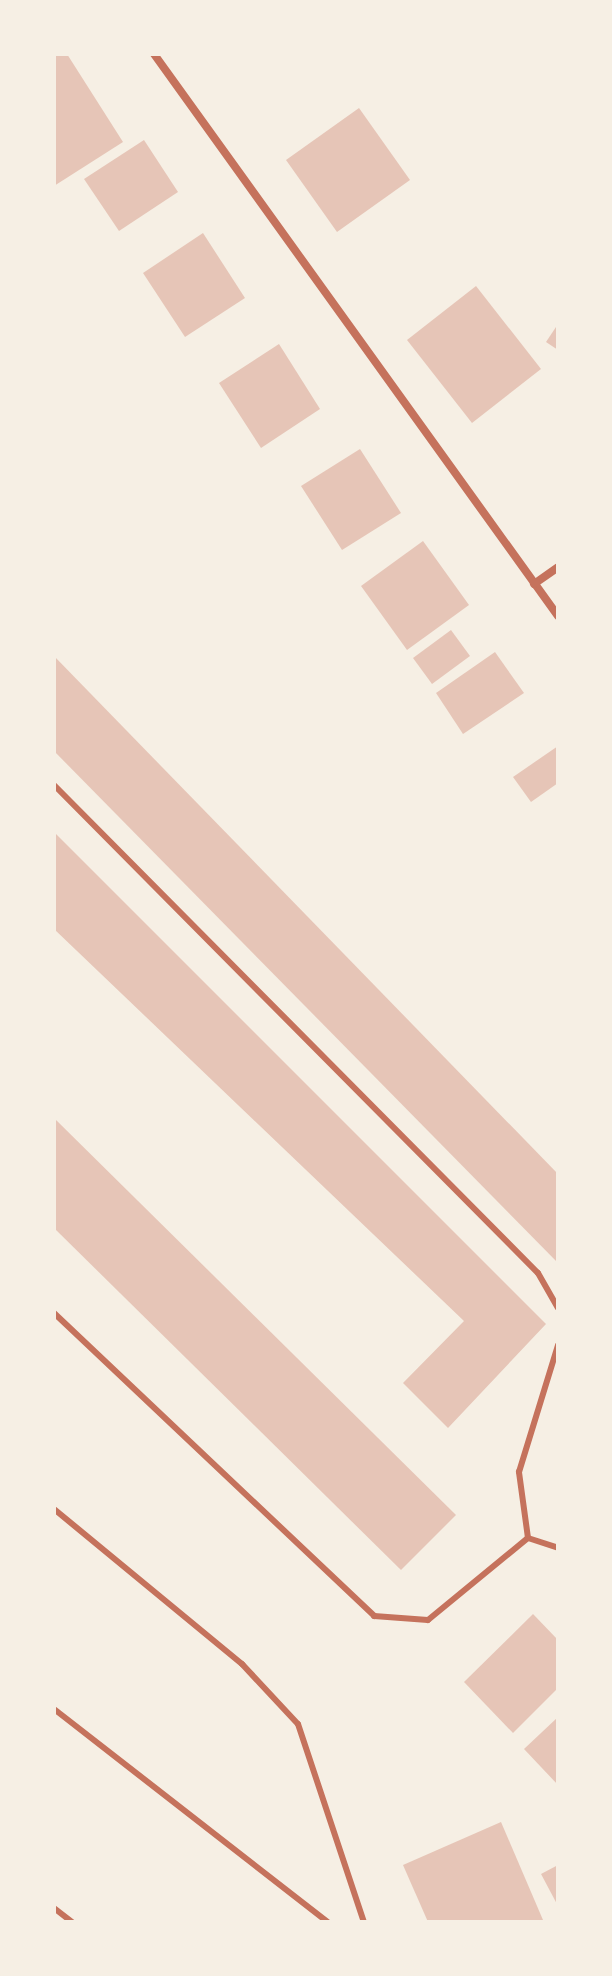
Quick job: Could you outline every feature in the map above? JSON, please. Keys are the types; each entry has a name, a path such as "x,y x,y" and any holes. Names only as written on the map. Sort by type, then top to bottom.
{"street":[{"path":"154,54 558,616"},
{"path":"534,584 558,567"}],"lane":[{"path":"54,785 538,1273 558,1308"},
{"path":"54,1313 374,1616 428,1620 528,1538"},
{"path":"528,1538 519,1472 558,1345"},
{"path":"54,1509 242,1664 298,1724 364,1922"},
{"path":"528,1538 558,1548"},
{"path":"54,1709 328,1922"},
{"path":"54,1908 72,1922"}],"building":[{"path":"54,54 67,54 123,142 54,186"},
{"path":"359,108 410,180 337,232 286,160"},
{"path":"144,140 178,192 119,231 84,179"},
{"path":"203,233 245,298 185,337 143,273"},
{"path":"476,286 541,369 472,423 407,340"},
{"path":"558,324 558,350 546,342"},
{"path":"279,344 320,409 261,448 219,383"},
{"path":"360,449 401,513 342,550 301,486"},
{"path":"423,541 469,605 407,650 361,586"},
{"path":"451,630 470,656 432,684 413,658"},
{"path":"495,652 524,693 463,734 436,693"},
{"path":"54,656 558,1174 558,1263 54,751"},
{"path":"558,746 558,783 531,802 513,777"},
{"path":"54,832 546,1324 448,1428 403,1383 464,1321 54,929"},
{"path":"54,1118 456,1515 401,1570 54,1228"},
{"path":"533,1614 558,1640 558,1688 513,1733 464,1682"},
{"path":"558,1717 558,1785 524,1749"},
{"path":"501,1822 543,1920 428,1922 403,1865"},
{"path":"558,1865 558,1906 541,1874"}]}
